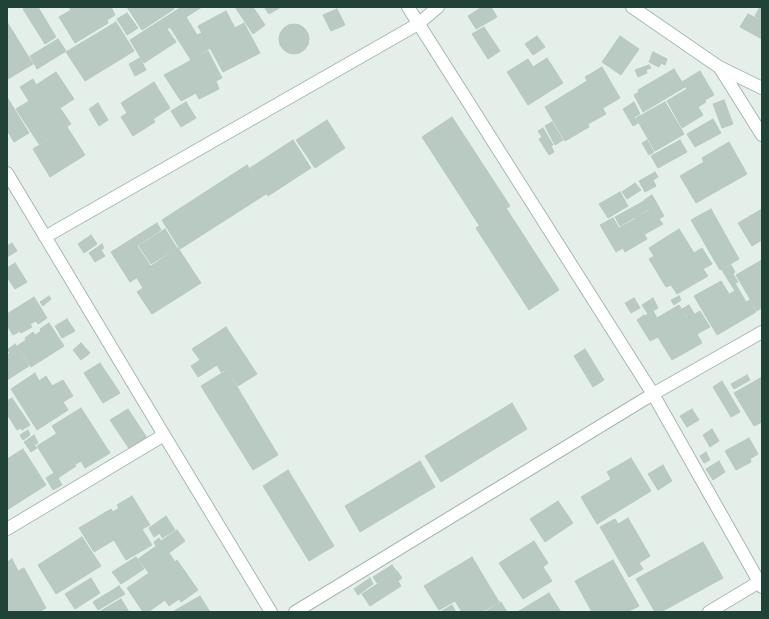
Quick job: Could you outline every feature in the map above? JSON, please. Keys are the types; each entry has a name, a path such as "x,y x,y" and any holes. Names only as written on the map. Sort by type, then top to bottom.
{"street":[{"path":"408,7 653,394 761,585 709,612"},
{"path":"45,237 418,24 438,7"},
{"path":"632,7 719,67 762,88"},
{"path":"719,67 762,135"},
{"path":"7,172 164,436 272,612"},
{"path":"295,612 653,394 762,332"},
{"path":"7,529 164,436"}],"building":[{"path":"27,7 38,7 56,37 45,44 23,9"},
{"path":"69,7 111,7 115,15 107,20 108,23 75,43 59,17 71,10"},
{"path":"127,7 173,7 174,9 142,30"},
{"path":"180,7 202,7 186,17"},
{"path":"235,7 253,7 265,25 253,34"},
{"path":"264,7 281,7 269,14"},
{"path":"482,7 491,7 497,17 476,29 468,16"},
{"path":"760,7 762,7 762,20 755,16"},
{"path":"180,8 185,17 167,29 176,42 144,63 130,40"},
{"path":"337,9 345,25 331,31 323,15"},
{"path":"226,11 235,28 244,23 260,53 223,72 198,26"},
{"path":"127,13 138,28 127,35 117,19"},
{"path":"748,14 762,21 762,39 740,27"},
{"path":"186,17 197,35 202,33 210,48 191,60 170,27"},
{"path":"7,22 33,64 8,79 7,77"},
{"path":"116,22 134,51 85,81 66,52"},
{"path":"294,24 300,25 308,33 308,45 300,53 294,54 288,53 280,45 279,39 280,33 288,25"},
{"path":"484,27 500,51 488,59 472,34"},
{"path":"537,36 545,47 533,55 525,44"},
{"path":"620,36 639,49 621,75 602,62"},
{"path":"58,39 66,51 37,69 30,56"},
{"path":"208,51 222,78 216,81 219,89 199,99 196,93 181,101 164,75"},
{"path":"653,52 667,59 665,65 661,63 659,67 649,62"},
{"path":"140,58 146,70 135,76 129,64"},
{"path":"547,58 563,83 528,105 507,72 528,59 533,67"},
{"path":"649,65 651,68 646,70 647,73 638,77 635,70"},
{"path":"602,67 620,98 603,108 585,77"},
{"path":"674,69 685,87 643,112 634,95 639,92 638,90"},
{"path":"700,71 714,95 705,100 706,102 698,107 703,115 682,128 667,101 687,89 682,82"},
{"path":"56,72 74,99 60,108 71,124 39,144 16,109 29,101 20,87 33,79 36,85"},
{"path":"587,81 606,114 588,124 589,127 565,141 545,107"},
{"path":"154,82 170,108 153,119 155,122 133,136 121,117 127,113 121,103"},
{"path":"7,97 29,133 14,142 7,130"},
{"path":"724,100 733,124 722,128 713,104"},
{"path":"186,102 196,118 181,127 171,111"},
{"path":"634,102 640,114 634,117 638,123 633,126 623,109"},
{"path":"665,102 684,134 655,151 636,118"},
{"path":"98,103 108,120 99,126 89,109"},
{"path":"452,117 510,206 479,225 422,137"},
{"path":"713,119 721,133 695,147 687,134"},
{"path":"327,120 345,148 315,168 296,140"},
{"path":"552,122 563,140 555,145 545,126"},
{"path":"67,127 85,155 50,177 33,149"},
{"path":"543,128 553,145 551,146 554,152 549,155 539,139 542,137 538,131"},
{"path":"293,140 311,168 268,196 250,168"},
{"path":"647,140 654,152 649,155 642,143"},
{"path":"680,140 687,152 658,168 651,156"},
{"path":"729,142 747,174 696,203 680,176 704,162 702,158"},
{"path":"247,165 266,194 180,249 162,220"},
{"path":"655,172 658,177 653,180 656,186 645,192 639,181"},
{"path":"635,183 641,190 627,199 622,192"},
{"path":"620,192 628,206 608,218 599,204"},
{"path":"652,195 664,216 659,219 663,224 645,234 635,218 650,210 644,200"},
{"path":"644,201 649,209 620,226 615,217"},
{"path":"506,208 559,290 529,310 476,228"},
{"path":"711,209 739,259 720,270 691,220"},
{"path":"762,209 762,240 752,246 738,223"},
{"path":"613,218 619,228 635,219 647,239 625,252 623,248 616,252 600,225"},
{"path":"157,223 161,230 137,246 152,268 130,282 111,252"},
{"path":"165,229 177,248 151,264 139,246"},
{"path":"679,229 694,253 702,248 712,264 703,269 708,276 677,294 671,285 666,287 649,259 654,256 649,248"},
{"path":"91,235 97,244 84,253 78,244"},
{"path":"12,243 17,251 7,257 7,246"},
{"path":"102,244 104,248 101,250 105,256 95,262 89,253"},
{"path":"178,248 201,283 152,314 137,292 143,288 137,278 152,269 164,287 179,277 166,256"},
{"path":"166,256 179,277 164,286 151,266"},
{"path":"762,260 762,307 757,311 736,275"},
{"path":"15,263 27,282 15,289 7,277 7,268"},
{"path":"731,265 735,272 733,274 738,282 735,283 746,302 750,300 756,312 717,335 694,296 721,281 729,294 735,291 722,270"},
{"path":"49,296 51,299 43,306 40,302"},
{"path":"679,296 681,300 674,305 671,300"},
{"path":"34,297 47,318 38,324 36,321 30,324 32,327 21,333 20,331 13,335 7,325 7,314"},
{"path":"634,298 640,308 631,313 625,303"},
{"path":"653,298 658,308 653,311 657,318 679,305 687,319 700,311 710,327 697,334 702,343 672,360 645,316 648,314 642,305"},
{"path":"689,305 695,315 688,318 682,309"},
{"path":"644,315 658,337 650,341 637,320"},
{"path":"67,319 75,331 62,338 55,326"},
{"path":"49,323 64,346 31,367 17,346 26,340 25,338 33,332 35,335 41,331 40,329"},
{"path":"226,327 257,374 238,386 227,369 221,372 217,365 198,377 191,366 200,360 192,349"},
{"path":"81,343 90,353 81,360 73,350"},
{"path":"15,344 29,366 7,380 7,355 10,353 7,350"},
{"path":"585,349 604,380 593,387 574,356"},
{"path":"100,363 120,393 103,403 84,373"},
{"path":"227,370 278,455 253,470 201,386"},
{"path":"35,373 39,381 46,376 52,386 63,380 73,396 63,402 68,410 37,430 11,389"},
{"path":"747,375 750,380 734,389 731,384"},
{"path":"762,377 762,422 754,426 734,393"},
{"path":"722,381 740,412 731,417 713,387"},
{"path":"12,398 30,425 22,430 21,428 17,430 7,414 7,401"},
{"path":"512,403 527,429 441,482 425,456"},
{"path":"81,408 110,453 85,468 81,461 76,464 68,452 61,456 57,450 64,446 52,426"},
{"path":"128,409 147,438 130,450 110,420"},
{"path":"692,409 699,420 687,427 680,416"},
{"path":"712,429 719,441 710,447 703,435"},
{"path":"28,430 30,435 23,440 20,435"},
{"path":"56,434 63,446 56,450 61,457 68,453 76,466 58,478 62,485 53,490 46,478 54,473 37,446"},
{"path":"34,435 38,443 34,445 37,448 31,452 24,442"},
{"path":"749,438 758,454 750,459 751,462 736,470 725,451"},
{"path":"23,449 46,485 7,510 7,459"},
{"path":"706,452 710,460 704,463 700,456"},
{"path":"631,458 651,491 597,524 581,497 611,479 607,472"},
{"path":"420,461 435,487 360,532 345,506"},
{"path":"719,461 725,472 713,480 706,469"},
{"path":"663,465 672,481 658,490 648,474"},
{"path":"288,470 334,546 309,561 263,486"},
{"path":"132,496 150,525 142,529 152,545 126,560 114,540 94,552 79,528 111,509 113,512 119,508 117,505"},
{"path":"558,501 573,523 545,542 530,519"},
{"path":"166,516 175,530 162,538 160,533 154,537 149,528"},
{"path":"628,518 650,556 639,563 643,569 629,577 600,527 615,519 618,524"},
{"path":"177,530 185,541 169,553 175,562 177,560 198,590 181,602 179,599 169,606 165,600 148,612 143,612 127,588 149,573 138,559 156,546 154,542 159,538 161,541"},
{"path":"82,537 101,566 56,594 38,565"},
{"path":"534,541 548,563 543,567 552,581 523,599 499,563"},
{"path":"703,542 723,578 661,612 655,612 636,579"},
{"path":"136,557 144,569 121,584 112,572"},
{"path":"472,557 499,602 481,612 462,612 455,601 439,610 424,586"},
{"path":"12,559 18,571 24,568 46,608 39,612 29,612 7,571 7,562"},
{"path":"613,560 639,606 627,612 592,612 575,581"},
{"path":"392,565 396,571 377,583 373,577"},
{"path":"397,571 402,578 398,581 401,586 370,606 362,594"},
{"path":"8,574 28,612 7,612"},
{"path":"91,578 100,593 75,609 65,594"},
{"path":"370,578 373,584 358,595 354,589"},
{"path":"119,586 125,594 98,610 93,602"},
{"path":"549,593 561,612 519,611"},
{"path":"200,596 210,612 174,611"},
{"path":"121,599 129,612 99,612"},
{"path":"501,602 507,612 484,612"},
{"path":"452,605 456,612 440,612"}]}
